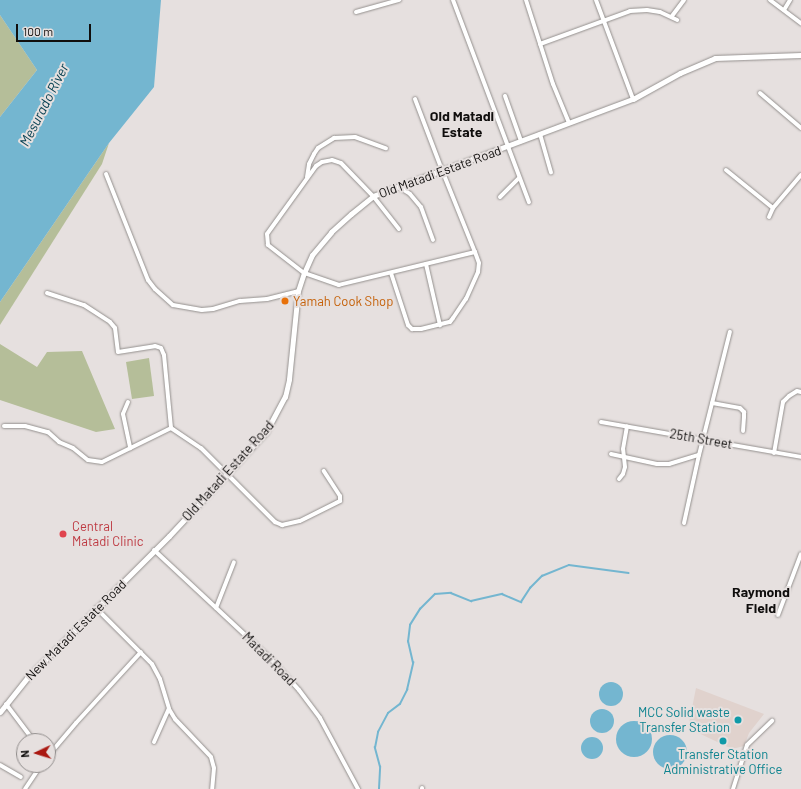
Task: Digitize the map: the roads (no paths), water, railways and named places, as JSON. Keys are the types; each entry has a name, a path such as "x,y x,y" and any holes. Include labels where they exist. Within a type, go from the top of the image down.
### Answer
{"street":[{"path":"356,12 399,0"},
{"path":"453,0 528,202"},
{"path":"526,0 553,84 570,123"},
{"path":"596,0 633,100"},
{"path":"672,16 684,0"},
{"path":"770,0 801,23"},
{"path":"784,10 790,0"},
{"path":"540,44 622,14 639,10 660,12 672,16 677,20"},
{"name":"Old Matadi Estate Road","path":"154,550 266,432 285,397 289,379 298,291 312,255 331,232 373,196 633,100 680,73 715,58 801,55"},
{"path":"760,93 801,128"},
{"path":"505,96 521,141"},
{"path":"391,273 408,325 416,330 450,322 466,299 479,268 476,252 442,170 415,99"},
{"path":"540,134 551,172"},
{"path":"307,178 309,164 318,148 334,138 355,137 386,148"},
{"path":"399,229 373,196 341,163 336,161 322,162 316,166 267,234 266,238 271,248 304,273 339,285 476,252"},
{"path":"726,170 774,208"},
{"path":"106,174 148,280 155,289 173,305 202,310 213,309 240,302 267,299 298,291"},
{"path":"769,217 774,208 801,175"},
{"path":"500,197 519,178"},
{"path":"399,187 410,194 421,207 433,240"},
{"path":"426,264 440,325"},
{"path":"47,293 84,305 110,322 115,328 118,352 154,346 161,348 164,355 171,428"},
{"path":"684,523 699,455 730,332"},
{"path":"774,453 783,402 793,393 797,391 801,392"},
{"path":"128,402 123,414 130,448"},
{"path":"712,403 740,408 744,412 743,431"},
{"name":"25th Street","path":"601,422 801,457"},
{"path":"4,426 25,426 48,432 59,442 93,461 106,461 171,428"},
{"path":"619,479 623,474 623,449 627,426"},
{"path":"171,428 196,443 275,522 282,524 300,521 340,501 340,496 324,471"},
{"path":"611,454 657,464 669,464 699,455"},
{"name":"New Matadi Estate Road","path":"0,711 27,678 154,550"},
{"name":"Matadi Road","path":"154,550 280,668 300,690 320,718 358,789"},
{"path":"778,615 801,554"},
{"path":"216,608 234,562"},
{"path":"96,608 152,664 160,679 169,709 175,718 211,757 214,768 212,789"},
{"path":"56,744 141,652"},
{"path":"6,704 28,733"},
{"path":"154,742 169,709"},
{"path":"734,789 747,745 772,721"},
{"path":"0,765 21,777"},
{"path":"25,789 36,773"}],"water":[{"name":"Mesurado River","path":"0,0 161,0 154,87 109,143 0,302 0,117 37,70 0,15"},
{"path":"611,682 616,683 622,689 622,699 616,705 611,706 606,705 600,699 599,694 600,689 606,683"},
{"path":"602,709 611,712 614,721 611,730 602,733 593,730 590,721 593,712"},
{"path":"638,721 647,726 651,732 651,746 647,752 638,757 630,757 621,752 617,746 616,735 621,726 627,722"},
{"path":"673,735 680,737 685,742 687,752 685,762 680,767 667,769 660,767 655,762 653,749 655,742 660,737"},
{"path":"592,737 600,740 603,748 600,756 592,759 584,756 581,748 584,740"}],"waterway":[{"path":"379,789 380,767 375,748 378,732 388,713 400,704 407,690 413,663 408,642 410,625 420,609 435,594 451,593 471,601 502,594 521,602 530,588 542,576 569,565 628,573"}],"place":[{"name":"Yamah Cook Shop","path":"285,301"},
{"name":"Central Matadi Clinic","path":"63,534"},
{"name":"MCC Solid waste Transfer Station","path":"738,720"},
{"name":"Transfer Station Administrative Office","path":"723,741"}],"district":[{"name":"Old Matadi Estate","path":"462,124"},
{"name":"Raymond Field","path":"761,600"}]}
